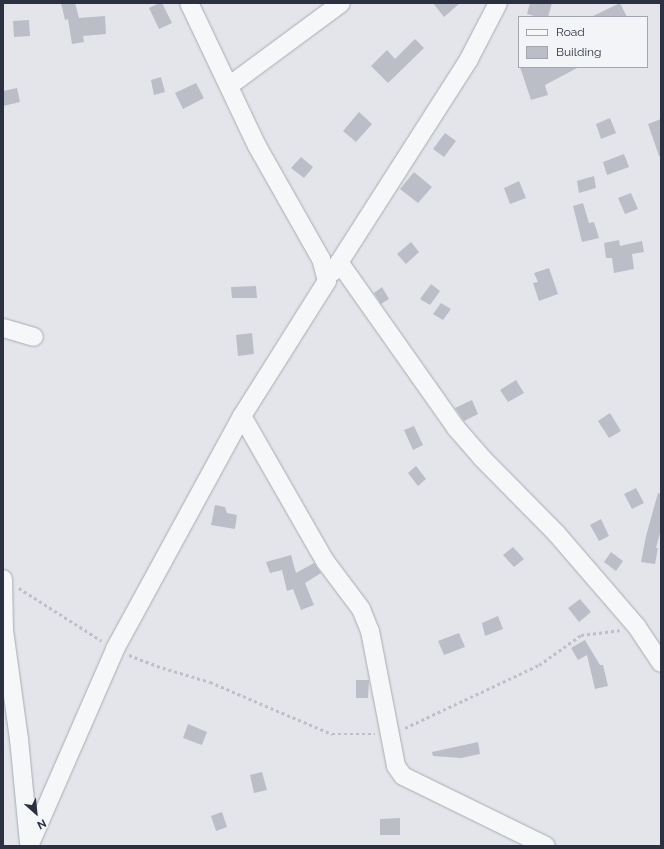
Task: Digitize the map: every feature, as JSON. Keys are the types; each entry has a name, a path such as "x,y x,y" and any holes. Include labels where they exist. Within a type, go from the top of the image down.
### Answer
{"street":[{"path":"189,3 256,146 321,259 327,281"},
{"path":"229,86 341,3"},
{"path":"30,845 115,649 242,416 469,59 490,6"},
{"path":"339,262 456,428 482,458 556,533 637,627 661,663"},
{"path":"3,328 34,337"},
{"path":"242,416 325,561 361,609 370,631 396,766 403,776 433,789 546,846"},
{"path":"3,580 4,630 10,683 19,739 30,845"}],"path":[{"path":"3,580 30,593 115,649 157,666 210,682 332,734 391,734 539,665 581,635 637,627"}],"building":[{"path":"61,3 75,3 79,18 105,16 106,34 83,36 84,42 72,44 68,19 65,20"},
{"path":"162,3 172,23 159,29 149,8"},
{"path":"433,3 460,3 444,17"},
{"path":"530,3 552,3 548,16 534,16 527,14"},
{"path":"620,3 626,16 593,16"},
{"path":"29,20 30,36 14,37 13,21"},
{"path":"415,39 424,48 388,83 371,66 387,50 395,59"},
{"path":"520,68 577,68 545,85 548,95 531,100"},
{"path":"161,77 165,92 154,95 151,80"},
{"path":"196,83 204,98 183,109 175,93"},
{"path":"17,88 20,102 3,106 3,91"},
{"path":"359,112 372,124 356,142 343,131"},
{"path":"610,118 616,133 601,139 596,124"},
{"path":"661,119 661,156 659,156 648,124"},
{"path":"445,133 456,141 444,157 433,149"},
{"path":"624,154 629,167 607,175 603,162"},
{"path":"301,157 313,167 304,178 291,168"},
{"path":"414,172 432,187 418,203 400,189"},
{"path":"594,176 596,188 579,193 577,181"},
{"path":"519,181 526,198 510,204 504,188"},
{"path":"631,193 638,209 625,214 618,198"},
{"path":"583,203 589,223 594,222 599,238 582,242 573,206"},
{"path":"619,240 620,246 642,241 644,252 632,254 634,269 614,273 612,258 606,258 604,243"},
{"path":"411,242 419,252 406,264 397,254"},
{"path":"549,268 558,294 539,301 533,283 538,282 534,273"},
{"path":"431,284 440,291 430,305 420,299"},
{"path":"256,286 257,298 232,298 231,287"},
{"path":"382,287 389,299 381,304 374,293"},
{"path":"441,303 451,309 443,320 433,314"},
{"path":"252,333 254,354 238,356 236,335"},
{"path":"516,380 524,393 508,402 500,390"},
{"path":"472,400 478,414 464,421 455,408"},
{"path":"610,413 621,431 609,438 598,421"},
{"path":"414,426 423,445 413,450 404,430"},
{"path":"416,466 426,479 418,486 408,473"},
{"path":"636,488 644,503 632,509 624,494"},
{"path":"658,493 661,494 661,529 656,548 658,548 655,564 641,562 646,536"},
{"path":"215,505 225,507 227,513 237,515 235,529 211,525"},
{"path":"601,519 609,536 599,541 590,525"},
{"path":"513,547 524,559 514,567 503,555"},
{"path":"611,552 623,561 616,571 604,562"},
{"path":"291,555 296,573 314,563 321,573 305,583 314,605 301,610 293,589 287,591 282,570 270,573 266,562"},
{"path":"580,599 591,612 579,622 568,608"},
{"path":"498,616 503,629 485,636 482,623"},
{"path":"459,633 465,647 444,655 438,641"},
{"path":"585,640 600,665 603,665 608,686 595,689 587,655 578,660 571,648"},
{"path":"356,680 369,680 368,698 356,698"},
{"path":"188,724 207,732 202,745 183,738"},
{"path":"478,742 480,754 461,758 433,756 432,752"},
{"path":"262,772 267,790 254,793 250,775"},
{"path":"222,812 227,827 216,831 211,816"},
{"path":"400,818 400,835 380,835 380,819"}]}
